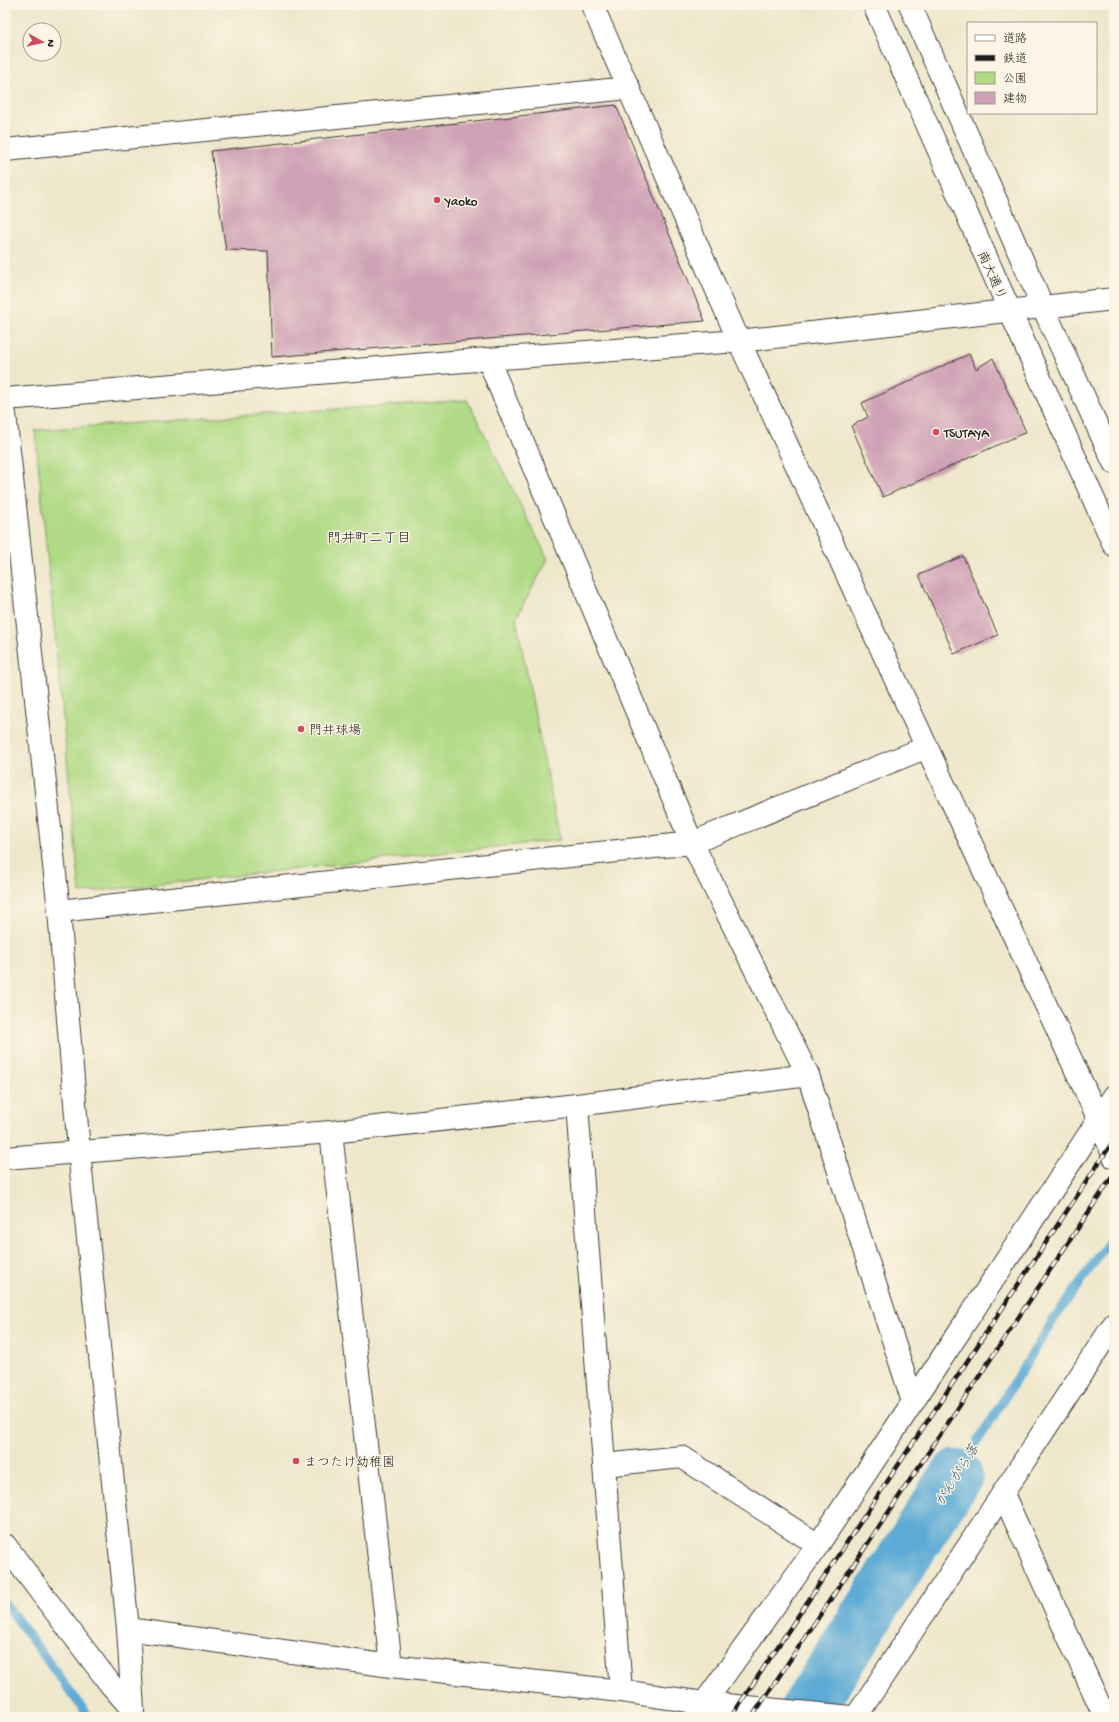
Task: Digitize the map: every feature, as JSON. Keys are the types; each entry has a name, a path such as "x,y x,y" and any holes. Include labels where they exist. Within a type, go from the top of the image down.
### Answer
{"street":[{"path":"592,5 739,341 928,746 1099,1120 1114,1157"},
{"name":"南大通り","path":"874,5 1114,545"},
{"path":"910,5 1043,307 1114,463"},
{"path":"5,150 629,88"},
{"path":"5,399 488,359 739,341 1009,310 1066,306 1114,300"},
{"path":"488,359 692,843 808,1075 913,1402"},
{"path":"5,414 59,911 79,1151 128,1629 133,1710 111,1685 5,1545"},
{"path":"59,911 692,843 928,746"},
{"path":"5,1158 331,1132 577,1105 808,1075"},
{"path":"699,1710 818,1544 1114,1096"},
{"path":"577,1105 621,1691"},
{"path":"331,1132 391,1666"},
{"path":"856,1717 1114,1324"},
{"path":"604,1465 682,1457 818,1544"},
{"path":"1003,1494 1105,1717"},
{"path":"128,1629 391,1666 621,1691 699,1710 852,1717"}],"green space":[{"name":"門井球場","path":"467,400 548,559 516,618 560,840 80,893 35,430"}],"building":[{"name":"Yaoko","path":"616,105 705,321 272,357 268,251 226,250 211,151"},
{"path":"969,354 976,369 993,358 1026,432 883,497 851,426 868,417 862,403"},
{"path":"963,556 998,635 954,654 919,575"}],"waterway":[{"name":"がんがら落","path":"956,1476 1054,1319 1114,1235"},
{"name":"がんがら落","path":"802,1717 956,1476"},
{"path":"5,1603 89,1717"}],"railway":[{"path":"731,1717 1114,1140"},
{"path":"752,1717 1114,1174"}],"place":[{"name":"Yaoko","path":"437,200"},
{"name":"TSUTAYA","path":"936,432"},
{"name":"門井球場","path":"301,729"},
{"name":"まつたけ幼稚園","path":"296,1461"}],"district":[{"name":"門井町二丁目","path":"369,537"}]}
